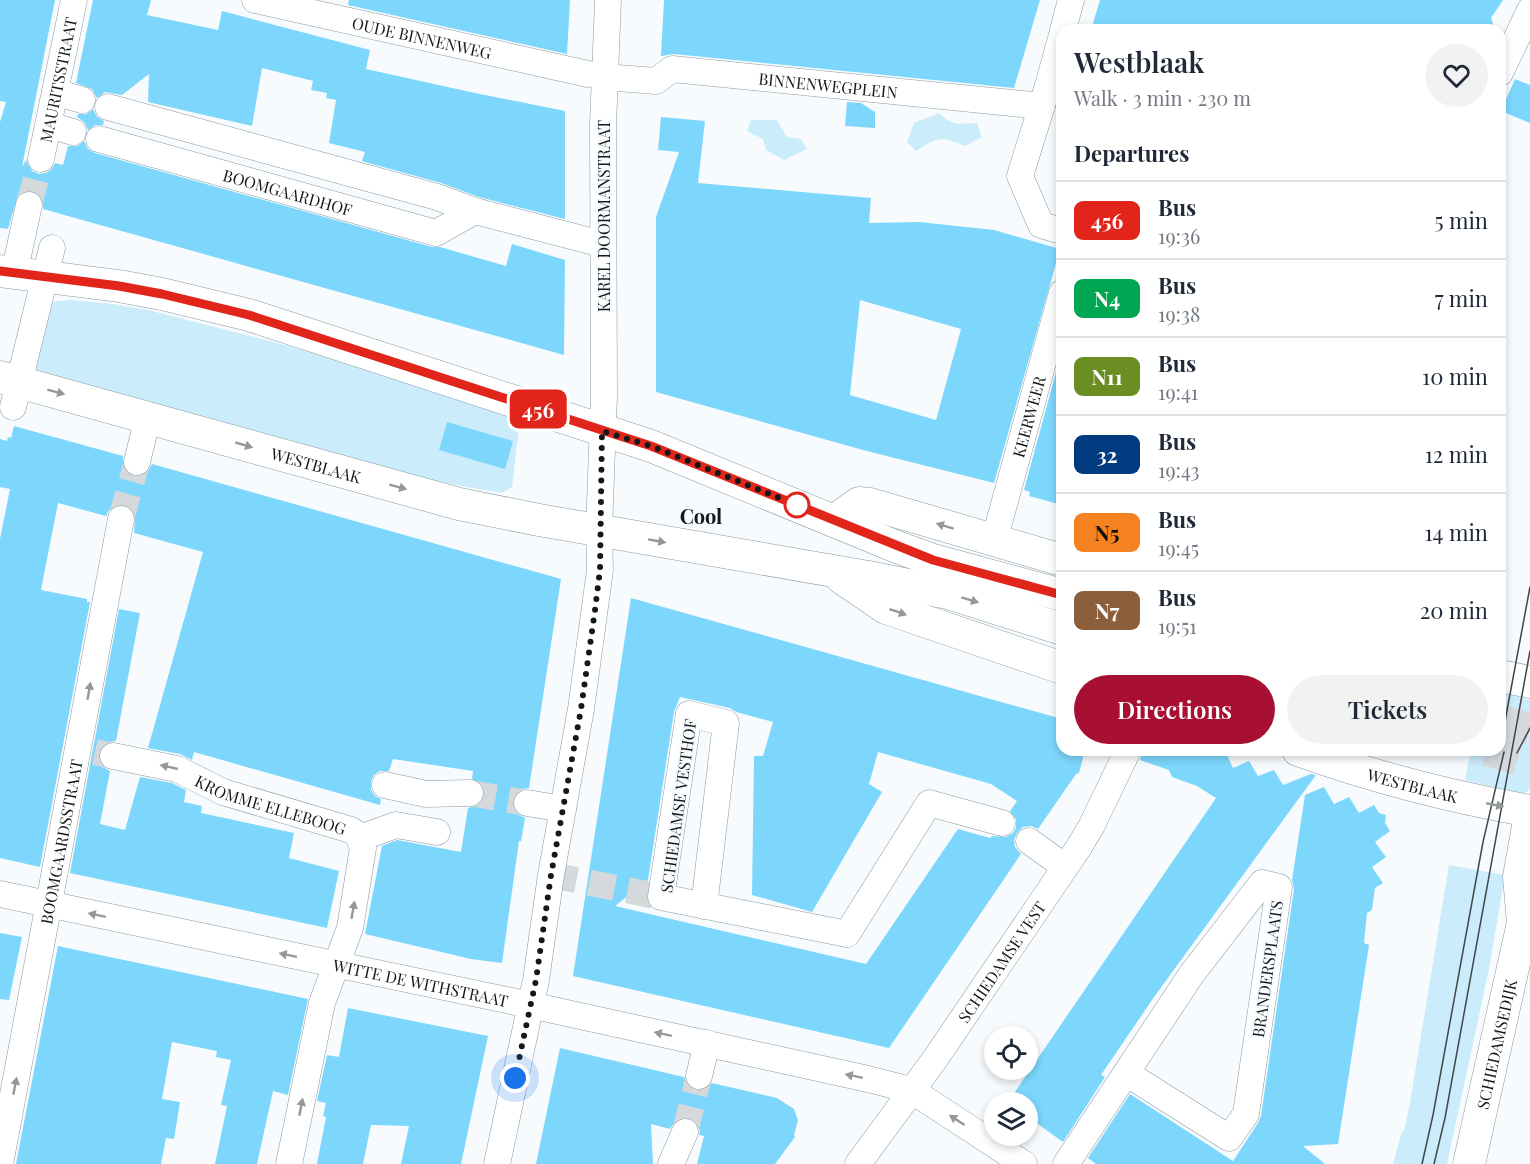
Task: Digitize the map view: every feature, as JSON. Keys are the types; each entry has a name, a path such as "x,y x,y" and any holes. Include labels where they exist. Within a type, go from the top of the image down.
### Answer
{"main road":[{"path":"7,273 48,262 162,294 249,315 651,446 933,560 1056,593"},
{"name":"WESTBLAAK","path":"7,386 148,417 459,504 948,593 1056,627"},
{"path":"834,520 859,503 870,504 1056,558"},
{"name":"WESTBLAAK","path":"831,570 886,608 1056,666"},
{"path":"1506,677 1530,682"},
{"name":"WESTBLAAK","path":"1315,756 1356,771 1530,813"},
{"name":"SCHIEDAMSEDIJK","path":"1469,1164 1527,917 1519,877 1530,813"}],"street":[{"name":"MAURITSSTRAAT","path":"40,159 61,128 56,81 74,0"},
{"name":"OUDE BINNENWEG","path":"255,0 588,74"},
{"name":"KAREL DOORMANSTRAAT","path":"497,1164 536,980 581,709 600,570 604,396 603,125 608,0"},
{"path":"1065,24 1071,0"},
{"path":"1506,60 1530,10"},
{"path":"1056,56 1020,176 1041,225 1056,229"},
{"name":"BINNENWEGPLEIN","path":"617,78 656,81 672,69 1043,103"},
{"path":"56,81 82,100"},
{"name":"BOOMGAARDHOF","path":"108,107 437,197 475,211 602,244"},
{"name":"BOOMGAARDHOF","path":"99,139 436,233 475,211"},
{"path":"361,194 447,218 475,211"},
{"path":"7,273 29,205"},
{"name":"WESTBLAAK","path":"7,386 48,262"},
{"name":"KEERWEER","path":"994,541 1056,314"},
{"path":"137,462 148,417"},
{"name":"BOOMGAARDSSTRAAT","path":"0,1164 49,905 107,752 121,519"},
{"name":"SCHIEDAMSE VESTHOF","path":"704,906 726,723 689,714 661,897 704,906 847,934 929,803 1002,823"},
{"name":"KROMME ELLEBOOG","path":"107,752 182,770 223,792 355,831 360,838 363,853 350,928 334,965 322,1003 289,1164"},
{"name":"SCHIEDAMSE VEST","path":"858,1164 910,1090 935,1059 1065,867 1092,825 1125,756"},
{"path":"385,785 426,794 470,793"},
{"path":"527,803 563,809"},
{"path":"360,838 396,825 436,832"},
{"path":"1029,841 1065,867"},
{"name":"BRANDERSPLAATS","path":"1066,1164 1126,1073 1191,975 1262,883 1279,887 1246,1114 1229,1138 1126,1073"},
{"name":"WITTE DE WITHSTRAAT","path":"0,894 530,1005 910,1090"},
{"path":"699,1076 706,1043"},
{"path":"910,1090 1024,1164"},
{"path":"671,1164 685,1132"}],"shaded area":[{"path":"939,113 956,123 977,123 982,137 965,146 940,139 916,151 907,142 914,123"},
{"path":"751,120 777,120 787,137 801,139 807,149 784,160 766,150 763,139 747,131"},
{"path":"70,300 148,310 266,340 371,369 509,417 519,428 512,487 502,493 380,469 34,374 49,302"},
{"path":"1506,694 1530,700 1530,788 1527,792 1520,794 1465,780 1470,756 1506,756"},
{"path":"1449,865 1505,875 1489,969 1447,1164 1393,1164 1410,1103"}],"building":[{"path":"0,0 55,0 22,167 26,160 32,171 39,174 46,173 55,163 63,165 68,146 77,146 84,141 88,149 95,153 506,266 512,244 565,260 564,355 43,209 43,200 33,191 25,191 18,195 8,229 0,228 0,122 6,102 0,101"},
{"path":"93,0 151,0 147,15 218,30 222,11 370,50 366,69 565,111 565,219 479,197 441,183 365,162 362,161 365,152 329,143 336,100 326,98 327,93 311,90 313,81 262,68 252,126 148,102 149,74 122,95 105,92 97,98 92,89 76,83"},
{"path":"349,0 570,0 567,54 348,5"},
{"path":"664,0 1040,0 1014,88 674,54 661,56"},
{"path":"1100,0 1503,0 1491,18 1493,24 1093,24"},
{"path":"1515,79 1530,85 1530,123 1506,113 1506,100"},
{"path":"847,102 861,103 875,112 875,128 845,126"},
{"path":"93,109 97,117 104,121 103,125 95,125 88,130 84,122 77,117 78,114 86,114"},
{"path":"661,117 705,121 698,183 871,198 869,223 919,222 994,230 1056,248 1056,263 994,483 863,450 656,392 656,217 679,152 658,150","holes":["860,300 961,329 936,420 850,395"]},
{"path":"1056,372 1056,503 1029,496 1030,492 1024,490"},
{"path":"447,422 513,441 505,469 439,450"},
{"path":"14,426 123,456 123,467 133,476 147,473 152,464 561,579 529,788 516,793 512,801 513,809 525,818 521,841 519,841 502,963 471,959 365,934 382,846 397,840 461,852 468,808 478,805 485,793 482,785 472,779 473,771 393,759 389,771 380,771 371,781 371,790 381,799 380,805 194,752 192,760 180,754 148,748 203,552 134,533 135,515 131,508 124,504 116,505 109,510 106,516 58,503 41,590 87,599 87,602 90,602 40,867 0,858 0,539 10,489 0,487 0,439 7,441 8,437 11,438"},
{"path":"631,598 1056,717 1056,756 1083,756 1079,773 1076,774 1038,829 1031,826 1023,827 1017,833 1014,840 1015,847 1021,854 889,1048 573,976","holes":["680,697 730,708 736,712 773,722 763,756 754,756 752,895 812,912 882,792 869,784 878,752 991,784 1017,801 1010,811 1016,819 1016,828 1006,837 992,836 990,838 958,829 866,964 615,906 648,880 674,712"]},
{"path":"119,609 140,613 116,741 102,746 98,754 103,767 110,771 100,824 125,830 140,777 172,783 186,790 184,802 202,806 201,813 294,833 289,858 339,871 327,928 70,873"},
{"path":"1141,756 1227,756 1233,768 1249,761 1258,776 1274,770 1283,785 1311,774 1316,775 1154,997 1101,1075 1105,1077 1063,1142 1038,1124 1038,1092 1015,1092 1023,1080 1038,1080 1038,1058 1216,798 1197,786 1172,777 1169,770 1140,760"},
{"path":"1324,787 1334,804 1349,797 1359,813 1374,805 1379,813 1386,815 1385,823 1390,831 1375,842 1386,857 1372,867 1383,883 1375,888 1372,910 1367,913 1364,943 1369,945 1338,1144 1303,1146 1325,1164 1096,1164 1088,1158 1130,1094 1233,1161 1258,1123 1261,1116 1294,889 1292,880 1305,795"},
{"path":"0,933 22,937 9,1000 0,999"},
{"path":"58,946 308,999 288,1095 273,1091 257,1164 215,1164 227,1106 221,1105 231,1060 216,1057 217,1051 172,1042 162,1099 180,1102 174,1139 166,1138 161,1164 16,1164"},
{"path":"348,1008 488,1036 461,1164 401,1164 409,1126 371,1125 363,1164 317,1164 326,1117 323,1116 326,1103 317,1101 327,1055 339,1057"},
{"path":"560,1048 684,1077 688,1086 696,1091 704,1090 712,1083 777,1098 794,1109 798,1120 795,1137 775,1164 697,1164 704,1136 699,1135 700,1130 697,1123 684,1117 676,1120 670,1129 651,1124 653,1164 536,1164"}],"tunnel":[{"path":"29,205 41,159"},
{"path":"121,519 137,462"},
{"path":"1506,722 1530,729"},
{"path":"95,752 113,756"},
{"path":"1506,756 1530,763"},
{"path":"470,793 527,803"},
{"path":"551,875 661,897"},
{"path":"685,1132 699,1076"}],"tram line":[{"path":"1506,716 1530,587"},
{"path":"1434,1164 1445,1118 1530,651"},
{"path":"1517,753 1530,728"},
{"path":"1422,1164 1483,842 1503,756"}],"bus line":[{"name":"456","path":"0,271 119,286 249,315 651,446 933,560 1056,593"}],"district":[{"name":"Cool","path":"701,515"}],"route":[{"path":"515,1078 536,980 595,610 600,570 602,431 651,446 797,505"}]}
